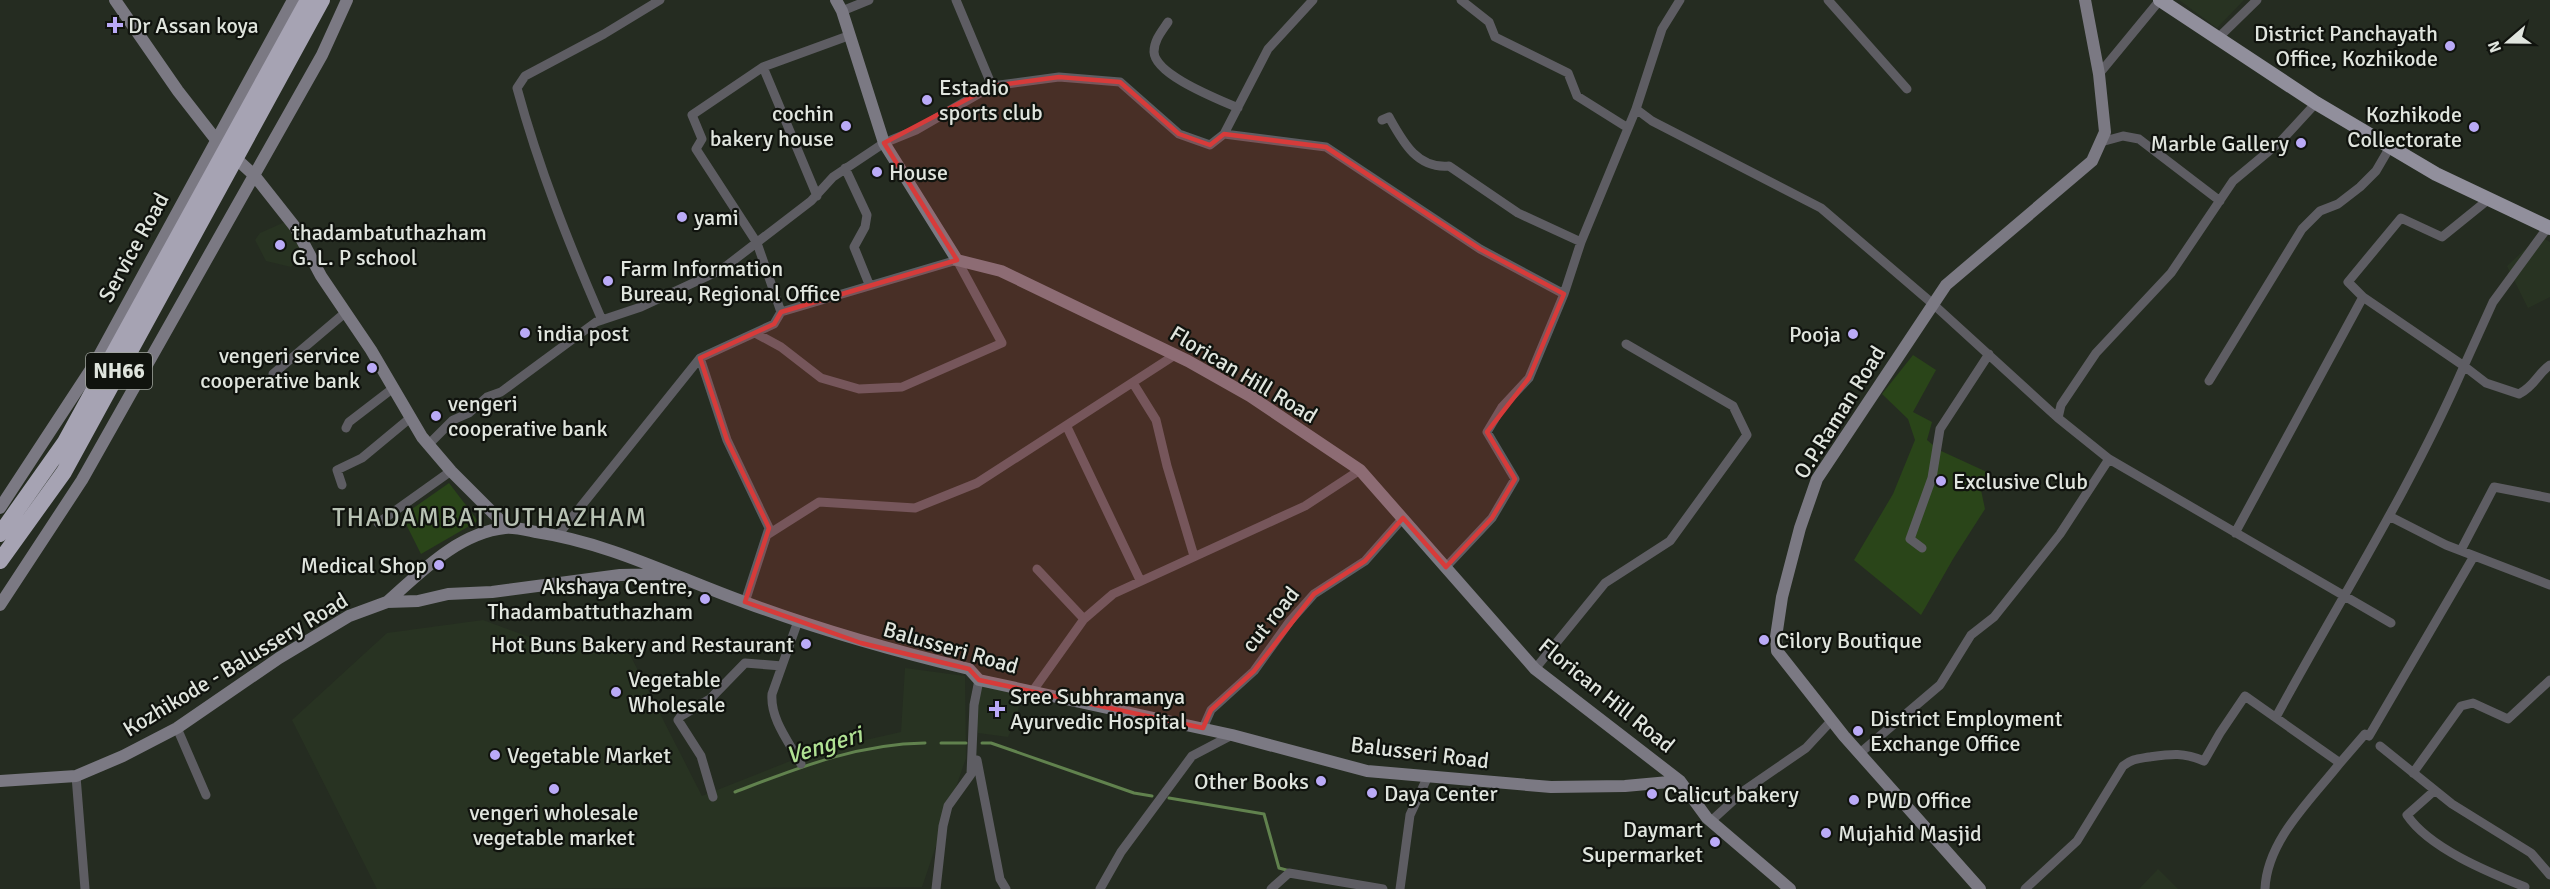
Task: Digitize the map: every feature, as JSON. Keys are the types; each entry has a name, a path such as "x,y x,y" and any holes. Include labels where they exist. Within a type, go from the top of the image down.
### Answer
{"highway":[{"name":"NH66","path":"0,561 64,472 222,169 229,144 308,0"},
{"name":"NH66","path":"229,144 322,0"},
{"name":"NH66","path":"0,534 64,442 222,169"}],"main road":[{"path":"2160,0 2316,103 2436,174 2549,228"}],"street":[{"path":"115,0 178,91 229,144 295,227 321,276 346,312 428,445 507,527"},
{"name":"Service Road","path":"0,508 95,363 167,228 229,144 293,0"},
{"path":"0,605 82,480 322,55 347,0"},
{"path":"602,320 539,165 517,88 525,76 604,34 660,0"},
{"path":"757,334 781,347 821,378 860,388 902,387 1002,343 957,260 884,143 839,6 869,0"},
{"path":"956,0 992,86"},
{"path":"428,445 453,420 469,413 487,397 501,392 602,320 641,307 721,270 817,196 833,177 845,168 884,143 916,130 992,86 1059,77 1120,82 1179,134 1210,145 1224,134 1268,49 1313,0"},
{"path":"1461,0 1489,22 1495,37 1568,73 1577,96 1628,128"},
{"path":"1446,567 1492,518 1515,479 1486,432 1502,407 1529,378 1564,294 1581,242 1636,109 1662,29 1680,0"},
{"path":"1828,0 1906,89"},
{"name":"O.P.Raman Road","path":"1980,889 1832,720 1777,651 1776,637 1782,597 1800,528 1817,479 1933,304 1946,285 2092,162 2105,132 2099,74 2085,0"},
{"path":"2099,74 2160,0"},
{"path":"2217,39 2257,0"},
{"path":"1168,22 1155,42 1154,54 1160,66 1170,74 1238,108"},
{"path":"781,312 758,243 696,149 702,139 692,115 764,67 848,36"},
{"path":"764,67 817,196"},
{"path":"2058,418 2061,405 2096,353 2161,285 2239,175 2281,141 2316,103"},
{"path":"1636,109 1652,121 1821,208 1933,304 2058,418 2109,459 2391,623"},
{"path":"1382,120 1389,117 1408,151 1436,167 1449,166 1518,213 1581,242"},
{"path":"1224,134 1326,147 1480,249 1564,294"},
{"path":"2101,142 2123,136 2139,139 2220,201"},
{"path":"2209,381 2302,229 2320,211 2338,204 2360,187 2376,171 2390,147"},
{"path":"845,168 867,215 865,227 854,247 869,284"},
{"path":"2489,199 2442,237 2401,218 2348,282 2363,297 2486,382 2519,394 2532,387 2543,370 2550,366"},
{"path":"2276,717 2390,516 2444,411 2493,302 2549,228"},
{"path":"558,535 700,358 757,334 774,324 781,312 869,284 957,260"},
{"name":"Florican Hill Road","path":"957,260 1001,271 1175,355 1250,396 1360,470 1535,669 1680,781 1711,821 1790,889"},
{"path":"2235,533 2363,297"},
{"path":"273,374 346,312"},
{"path":"1535,669 1605,583 1670,541 1747,435 1733,406 1626,344"},
{"path":"1922,548 1910,539 1932,478 1940,429 1989,354"},
{"path":"767,535 819,502 915,508 976,483 1067,427 1175,355"},
{"path":"700,358 727,440 770,528 745,602"},
{"path":"1133,383 1156,420 1194,556"},
{"path":"346,428 349,422 392,389"},
{"path":"342,485 338,470 362,458 410,419"},
{"path":"1067,427 1140,580"},
{"path":"1860,753 1940,685 1971,635 1994,617 2060,534 2109,459"},
{"path":"1032,692 1084,619 1113,594 1305,506 1360,470"},
{"path":"378,523 451,471"},
{"path":"2462,550 2494,487 2550,498"},
{"path":"2390,516 2462,550 2550,585"},
{"name":"cut road","path":"1203,728 1211,710 1254,671 1290,621 1314,594 1365,561 1403,518"},
{"name":"Balusseri Road","path":"387,602 436,560 470,538 507,527 558,535 677,573 745,602 861,643 969,669 979,680 1203,728 1367,771 1551,787 1625,786 1680,781"},
{"path":"2265,889 2265,872 2278,842 2340,763 2366,734 2369,736 2474,555"},
{"path":"1037,570 1084,619"},
{"path":"387,602 418,601 448,594 492,592 620,575 677,573"},
{"name":"Kozhikode - Balussery Road","path":"0,781 76,776 177,728 260,671 349,616 387,602"},
{"path":"798,621 771,704 775,718 801,764"},
{"path":"713,797 701,756 678,720 717,692 745,663 782,666"},
{"path":"936,889 943,826 948,806 971,774 974,705 979,680"},
{"path":"2413,773 2461,706 2473,703 2508,719 2550,680"},
{"path":"2025,889 2077,841 2122,766 2132,758 2169,752 2188,754 2204,761 2245,696 2340,763"},
{"path":"1711,821 1745,790 1806,748 1832,720"},
{"path":"177,728 206,795"},
{"path":"1100,889 1121,852 1192,756 1232,735"},
{"path":"974,744 1000,879 1005,889"},
{"path":"2380,746 2434,791 2478,822 2517,842 2531,853 2550,875"},
{"path":"76,776 85,889"},
{"path":"1400,889 1410,815 1428,776"},
{"path":"2434,791 2407,815 2414,826 2471,865 2524,887"},
{"path":"1271,889 1289,873 1383,889"}],"highlighted area":[{"path":"1059,77 1120,82 1179,134 1210,145 1224,134 1326,147 1480,249 1564,294 1529,378 1487,432 1515,479 1492,518 1446,567 1403,518 1365,561 1314,594 1254,671 1211,710 1203,728 979,680 969,669 861,643 745,602 769,528 727,440 700,358 774,324 781,312 957,260 884,143 992,86"}],"shaded area":[{"path":"2179,0 2244,0 2217,28"},
{"name":"thadambatuthazham G. L. P school","path":"287,221 307,254 291,267 266,261 255,240 260,233"},
{"path":"2539,236 2550,242 2550,297 2528,308 2507,266"},
{"name":"Vegetable Market","path":"483,620 543,642 624,643 702,796 813,752 901,732 905,668 965,676 966,758 922,887 377,889 292,720 387,633"},
{"name":"Sree Subhramanya Ayurvedic Hospital","path":"985,679 1015,683 1019,701 1018,715 1008,737 978,733 975,703"},
{"path":"2158,869 2178,889 2139,889"}],"green space":[{"name":"Exclusive Club","path":"1913,355 1936,370 1913,412 1932,422 1927,440 1939,450 1989,473 1981,490 1985,509 1921,615 1854,560 1893,494 1915,440 1908,419 1882,394"},
{"path":"449,483 478,521 421,554 402,516"}],"waterway":[{"name":"Vengeri","path":"735,792 805,766 851,753 900,744 925,743"},
{"path":"941,743 966,743"},
{"name":"Vengeri","path":"982,743 991,743 1134,793 1152,796"},
{"name":"Vengeri","path":"1169,798 1264,814 1279,868 1290,871"}],"place":[{"name":"Dr Assan koya","path":"115,25"},
{"name":"District Panchayath Office, Kozhikode","path":"2450,46"},
{"name":"Estadio sports club","path":"927,100"},
{"name":"cochin bakery house","path":"846,126"},
{"name":"Kozhikode Collectorate","path":"2474,127"},
{"name":"Marble Gallery","path":"2301,143"},
{"name":"House","path":"877,172"},
{"name":"yami","path":"682,217"},
{"name":"thadambatuthazham G. L. P school","path":"280,245"},
{"name":"Farm Information Bureau, Regional Office","path":"608,281"},
{"name":"india post","path":"525,333"},
{"name":"Pooja","path":"1853,334"},
{"name":"vengeri service cooperative bank","path":"372,368"},
{"name":"vengeri cooperative bank","path":"436,416"},
{"name":"Exclusive Club","path":"1941,481"},
{"name":"Medical Shop","path":"439,565"},
{"name":"Akshaya Centre, Thadambattuthazham","path":"705,599"},
{"name":"Cilory Boutique","path":"1764,640"},
{"name":"Hot Buns Bakery and Restaurant","path":"806,644"},
{"name":"Vegetable Wholesale","path":"616,692"},
{"name":"Sree Subhramanya Ayurvedic Hospital","path":"997,709"},
{"name":"District Employment Exchange Office","path":"1858,731"},
{"name":"Vegetable Market","path":"495,755"},
{"name":"Other Books","path":"1321,781"},
{"name":"vengeri wholesale vegetable market","path":"554,789"},
{"name":"Daya Center","path":"1372,793"},
{"name":"Calicut bakery","path":"1652,794"},
{"name":"PWD Office","path":"1854,800"},
{"name":"Mujahid Masjid","path":"1826,833"},
{"name":"Daymart Supermarket","path":"1715,842"}],"district":[{"name":"THADAMBATTUTHAZHAM","path":"490,517"}]}
